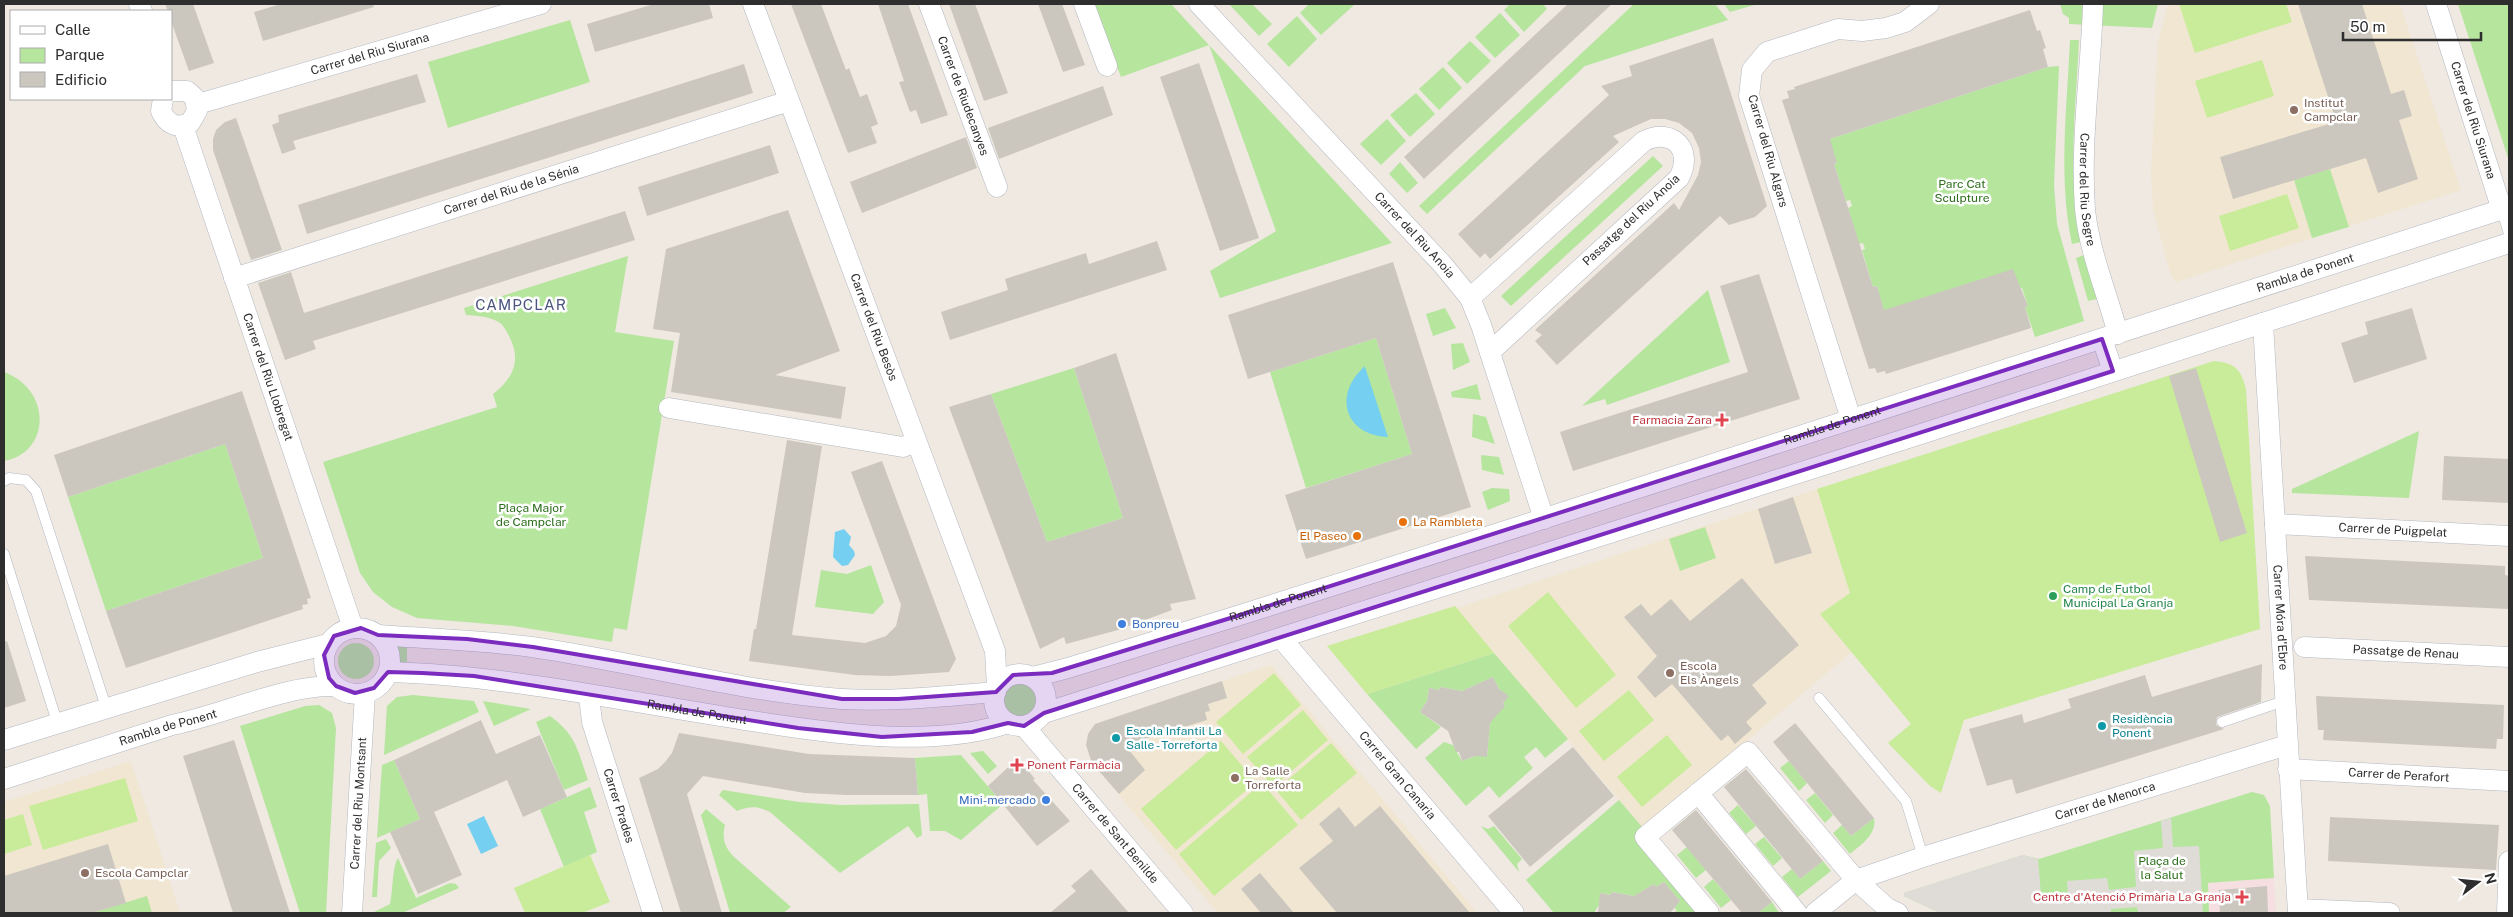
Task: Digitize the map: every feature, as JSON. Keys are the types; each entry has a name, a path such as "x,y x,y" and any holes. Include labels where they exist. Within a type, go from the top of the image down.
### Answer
{"street":[{"name":"Carrer del Riu Siurana","path":"198,104 542,4"},
{"name":"Carrer del Riu Besòs","path":"753,4 995,651 996,690"},
{"name":"Carrer de Riudecanyes","path":"929,4 997,187"},
{"path":"1084,4 1107,66"},
{"name":"Carrer del Riu Anoia","path":"1199,4 1443,265 1470,298 1552,516"},
{"name":"Carrer del Riu Algars","path":"1851,419 1749,96 1752,70 1767,52 1838,29 1862,31 1886,28 1905,22 1930,4"},
{"name":"Carrer del Riu Segre","path":"2093,4 2084,176 2085,211 2110,336"},
{"name":"Carrer del Riu Siurana","path":"2436,4 2506,209"},
{"path":"163,100 161,110 164,118 176,126 183,126 195,118 198,104 192,94 187,91 172,91"},
{"name":"Carrer del Riu de la Sénia","path":"234,278 789,101"},
{"name":"Carrer del Riu Llobregat","path":"183,126 353,628"},
{"name":"Passatge del Riu Anoia","path":"1470,298 1644,141 1656,135 1668,136 1678,143 1684,154 1685,167 1679,178 1490,352"},
{"name":"Rambla de Ponent","path":"1028,675 1068,668 1524,525 2506,209"},
{"name":"Rambla de Ponent","path":"388,672 474,676 589,696 798,728 882,737 972,732 1028,721 2509,243"},
{"name":"Carrer Móra d'Ebre","path":"2263,322 2288,769 2298,911"},
{"path":"2110,336 2113,371"},
{"path":"669,408 903,447 916,442"},
{"path":"1552,516 1572,527 1575,536 1572,544"},
{"name":"Carrer de Puigpelat","path":"2274,524 2509,536"},
{"path":"1524,525 1525,542 1532,558"},
{"path":"4,740 58,725 257,662 328,644 343,631 353,628 370,630 378,635 388,652 388,672 382,681 364,693 355,693 336,686 329,678 325,667 324,655 328,644"},
{"path":"378,635 466,639 533,648 623,662 657,671 842,699 898,699 996,690"},
{"name":"Carrer Gran Canaria","path":"1281,638 1514,913"},
{"name":"Passatge de Renau","path":"2304,647 2509,657"},
{"name":"Carrer del Riu Besòs","path":"995,651 1028,675"},
{"path":"1028,675 1041,683 1046,692 1047,703 1028,721 1000,717 995,708 996,690 1008,677 1028,675"},
{"name":"Rambla de Ponent","path":"4,779 172,725 197,720 302,689 336,686"},
{"name":"Carrer del Riu Montsant","path":"352,913 364,693"},
{"name":"Carrer Prades","path":"589,696 592,722 653,913"},
{"name":"Carrer de Sant Benilde","path":"1028,721 1048,752 1183,913"},
{"name":"Carrer de Menorca","path":"1815,913 1856,880 1923,857 2287,745"},
{"path":"1708,913 1645,837 1748,752 1856,880 1887,908 1898,913"},
{"name":"Carrer de Perafort","path":"2288,769 2509,781"},
{"path":"1698,793 1797,913"},
{"path":"2507,913 2509,861"},
{"path":"2298,911 2390,913"}],"lane":[{"path":"2506,209 2509,234"},
{"path":"4,481 9,478 26,480 36,491 106,710"},
{"path":"4,554 58,725"},
{"path":"1819,698 1906,801 1923,857"},
{"path":"2222,722 2284,701"}],"highlighted area":[{"path":"2102,339 2113,371 1044,713 1024,726 1008,723 972,732 882,737 798,728 474,676 422,673 388,672 374,688 355,693 336,686 329,678 324,655 334,636 361,628 378,635 467,639 533,647 842,699 898,699 996,692 1013,675 1052,673 1237,616"}],"shaded area":[{"name":"Institut Campclar","path":"2168,4 2400,4 2461,190 2176,282 2171,276 2153,210 2151,173 2158,42"},
{"name":"Escola Els Àngels","path":"1817,489 1850,593 1820,614 1852,652 1643,828 1494,653 1367,694 1327,646 1455,606 1457,608"},
{"name":"La Salle Torreforta","path":"1271,665 1477,913 1218,913 1092,763 1086,745 1088,734 1095,724"},
{"name":"Escola Campclar","path":"131,761 180,913 4,913 4,802"},
{"path":"2171,818 2173,847 2199,846 2203,913 2138,913 2137,907 2111,909 2111,913 1940,913 1904,896 1904,893 2023,855 2038,859 2041,895 2068,894 2067,881 2107,878 2109,890 2136,887 2134,851 2163,848 2161,821"},
{"name":"Centre d'Atenció Primària La Granja","path":"2274,878 2276,913 2209,913 2208,883"}],"green space":[{"path":"1093,4 1171,4 1209,45 1121,77"},
{"path":"1229,4 1252,4 1272,24 1259,36"},
{"path":"1309,4 1354,5 1321,35 1300,13"},
{"path":"1510,4 1543,4 1547,9 1524,32 1504,10"},
{"path":"1634,4 1715,4 1728,20 1585,66 1427,214 1419,206"},
{"path":"1724,4 1758,4 1730,12"},
{"path":"2060,4 2158,4 2152,28 2069,24 2069,18 2063,14"},
{"path":"2179,4 2286,4 2292,22 2195,53"},
{"path":"2458,4 2509,4 2509,161"},
{"path":"1500,13 1520,35 1495,58 1475,37"},
{"path":"1297,16 1317,39 1289,67 1267,44"},
{"path":"570,20 590,82 448,128 428,62"},
{"path":"2070,40 2079,40 2073,167 2074,192 2081,242 2072,244 2065,193 2064,168"},
{"path":"1470,41 1491,61 1467,84 1447,63"},
{"path":"1209,45 1392,243 1220,298 1210,271 1276,231"},
{"path":"2262,60 2274,96 2207,118 2195,81"},
{"name":"Parc Cat Sculpture","path":"2059,66 2054,185 2057,224 2084,321 2035,337 2025,307 2028,306 2022,288 1881,311 1875,294 1879,292 1877,286 1873,287 1862,250 1865,249 1863,243 1859,244 1848,208 1852,206 1850,200 1846,201 1834,164 1837,163 1827,140 2048,67"},
{"path":"1443,67 1462,88 1439,110 1419,89"},
{"path":"1416,93 1435,114 1410,137 1390,115"},
{"path":"1387,119 1406,141 1381,165 1360,144"},
{"path":"1653,156 1663,166 1511,306 1501,296"},
{"path":"1400,162 1418,183 1407,193 1389,174"},
{"path":"2330,169 2349,227 2312,238 2294,180"},
{"path":"2287,194 2299,228 2230,251 2219,216"},
{"path":"2084,255 2097,299 2088,301 2076,258"},
{"name":"Plaça Major de Campclar","path":"628,256 615,332 674,341 627,630 614,628 612,642 513,626 417,618 392,607 373,592 360,573 323,462 497,407 493,394 506,382 513,368 515,353 513,345 500,323 488,318 466,315 464,308"},
{"path":"1708,290 1730,362 1607,405 1605,399 1582,406"},
{"path":"1445,308 1456,328 1433,336 1426,314"},
{"path":"1376,338 1412,454 1306,488 1270,372"},
{"path":"1463,343 1470,362 1453,370 1451,344"},
{"path":"2214,361 2227,363 2236,368 2242,376 2246,389 2260,629 1964,720 1941,793 1930,786 1888,743 1911,724 1820,614 1850,593 1817,489"},
{"path":"1074,368 1123,518 1047,542 991,394"},
{"path":"4,372 19,380 31,392 37,405 40,420 31,446 20,455 4,461"},
{"path":"1477,384 1481,400 1452,397 1451,392"},
{"path":"1473,414 1486,417 1495,444 1472,437"},
{"path":"2419,431 2409,498 2292,493 2292,489"},
{"path":"225,444 263,558 106,611 68,497"},
{"path":"1481,455 1499,457 1504,475 1482,470"},
{"path":"1492,488 1509,489 1510,501 1488,510 1482,492"},
{"path":"1705,527 1716,558 1680,571 1669,539"},
{"path":"871,565 884,602 873,614 815,607 821,570 847,574"},
{"path":"1548,592 1616,675 1576,708 1508,626"},
{"path":"1455,606 1494,653 1367,694 1327,646"},
{"path":"356,643 369,648 374,661 369,674 356,679 343,674 338,661 343,648"},
{"path":"400,645 407,646 407,669 396,665 396,647"},
{"path":"1494,653 1568,739 1545,758 1536,747 1524,757 1533,768 1499,798 1489,786 1466,806 1425,758 1444,742 1453,745 1462,761 1475,756 1487,756 1490,723 1508,696 1499,689 1493,677 1462,691 1440,687 1439,690 1429,688 1427,701 1420,712 1441,727 1416,749 1367,694"},
{"path":"1274,673 1301,705 1243,754 1216,722"},
{"path":"1022,682 1029,683 1035,687 1039,693 1039,707 1035,713 1029,717 1022,718 1015,717 1009,713 1005,707 1004,700 1005,693 1009,687 1015,683"},
{"path":"1629,690 1654,720 1604,761 1579,731"},
{"path":"413,695 474,701 479,712 384,755 387,706 397,697"},
{"path":"483,701 531,709 494,726"},
{"path":"319,705 332,713 336,728 326,913 300,913 240,726 305,706"},
{"path":"1303,710 1328,740 1273,787 1247,757"},
{"path":"550,716 571,737 588,780 564,790 536,722"},
{"path":"1667,735 1692,765 1642,807 1617,777"},
{"path":"1221,741 1256,782 1176,850 1141,809"},
{"path":"1331,743 1357,773 1301,820 1276,790"},
{"path":"983,751 997,766 988,774 970,753"},
{"path":"961,755 1003,804 961,840 945,831 930,831 927,794 918,795 915,758"},
{"path":"394,760 420,819 377,838 382,765"},
{"path":"1789,761 1807,783 1799,791 1780,768"},
{"path":"125,778 138,821 43,850 29,806"},
{"path":"1262,783 1298,825 1214,896 1179,854"},
{"path":"590,787 597,807 584,812 597,852 564,867 540,809"},
{"path":"723,790 799,802 840,805 919,804 922,835 917,838 908,826 840,873 770,812 754,807 737,811 719,795"},
{"name":"Plaça de la Salut","path":"2252,792 2264,795 2270,806 2274,878 2208,883 2209,913 1940,913 1904,896 1904,893 2023,855 2039,859"},
{"path":"1815,793 1833,815 1825,823 1806,800"},
{"path":"1619,800 1643,828 1634,836 1698,913 1674,913 1677,910 1674,908 1680,901 1664,882 1656,887 1654,884 1634,896 1612,892 1611,895 1601,893 1599,905 1594,913 1554,913 1526,880"},
{"path":"1738,805 1756,826 1746,834 1729,813"},
{"path":"706,809 725,825 724,842 733,856 791,907 783,913 730,913 701,815"},
{"path":"23,814 32,845 4,854 4,820"},
{"path":"1874,818 1871,834 1850,854 1833,833 1842,825 1851,836"},
{"path":"1481,826 1488,829 1494,826 1522,859 1517,864 1519,872"},
{"path":"1764,837 1782,858 1773,866 1755,844"},
{"path":"386,839 391,848 379,861 377,897 372,897 376,843"},
{"path":"1687,847 1706,870 1696,878 1677,855"},
{"path":"590,855 610,902 582,913 525,913 514,888"},
{"path":"398,858 416,898 450,883 456,884 459,888 402,913 372,913 390,904"},
{"path":"1823,861 1831,871 1798,897 1782,877 1792,869 1800,879"},
{"path":"1713,879 1731,900 1721,908 1704,887"},
{"path":"147,896 152,913 92,913"},
{"path":"1772,902 1779,913 1758,913"}],"water":[{"path":"1365,366 1388,437 1373,435 1361,429 1353,421 1348,411 1349,389 1355,377"},
{"path":"844,529 851,537 849,545 855,555 848,565 842,566 833,557 835,532"},
{"path":"484,816 498,846 481,854 467,824"}],"building":[{"path":"165,4 193,4 214,63 189,71 172,24 172,10 168,10"},
{"path":"281,4 373,4 374,7 263,41 254,12"},
{"path":"654,4 709,4 713,18 595,52 587,24"},
{"path":"791,4 821,4 846,70 849,68 860,97 867,94 878,124 871,127 877,143 848,153"},
{"path":"878,4 908,4 948,115 921,124 916,110 910,112 899,82 904,81"},
{"path":"949,4 975,4 1008,93 984,101"},
{"path":"1038,4 1062,4 1085,65 1063,72"},
{"path":"1568,4 1612,4 1424,179 1404,157"},
{"path":"2298,4 2362,4 2391,94 2404,90 2412,116 2399,120 2418,179 2378,193 2366,158 2233,199 2220,157 2329,124 2325,114 2333,112"},
{"path":"2030,10 2037,31 2040,30 2046,48 2043,49 2048,67 1830,139 1837,163 1834,164 1873,287 1877,286 1884,310 2013,269 2028,306 2025,307 2031,328 1886,374 1885,371 1877,373 1875,368 1869,369 1782,100 1789,98 1787,91 1795,89 1794,87"},
{"path":"1713,38 1767,206 1755,217 1729,225 1720,216 1557,365 1535,341 1542,335 1535,330 1674,203 1679,210 1698,175 1701,162 1699,148 1692,133 1679,123 1665,119 1651,119 1613,136 1619,142 1490,259 1485,253 1480,258 1458,234 1609,95 1601,86 1632,76 1629,66"},
{"path":"1199,63 1259,238 1220,251 1160,77"},
{"path":"744,64 753,93 307,234 298,205"},
{"path":"417,74 426,102 293,141 296,149 282,154 272,125 279,122 278,115"},
{"path":"1103,86 1113,115 999,159 988,128"},
{"path":"236,118 282,250 251,260 213,150 213,139 216,130 225,122"},
{"path":"966,137 977,168 862,213 850,182"},
{"path":"770,145 779,173 647,216 638,187"},
{"path":"788,210 840,351 775,375 846,387 841,419 671,392 680,333 653,329 666,249"},
{"path":"625,211 635,240 313,341 316,349 285,360 258,283 291,272 304,313"},
{"path":"1157,241 1167,270 950,340 941,312 1008,290 1005,279 1086,253 1089,264"},
{"path":"1393,262 1471,507 1306,559 1285,495 1412,454 1376,338 1248,379 1228,315"},
{"path":"1759,274 1800,399 1573,471 1560,432 1748,372 1720,286"},
{"path":"2412,308 2427,359 2354,383 2341,343 2368,334 2365,322"},
{"path":"1116,353 1196,599 1170,604 1172,610 1118,630 1066,644 1064,637 1040,649 949,407 991,394 1047,542 1123,518 1074,368"},
{"path":"2196,368 2247,533 2220,542 2169,376"},
{"path":"242,391 311,598 307,599 308,604 302,605 303,609 126,668 106,611 263,558 225,444 68,497 54,455"},
{"path":"787,440 822,446 792,635 865,643 886,636 896,626 901,605 851,472 882,461 956,659 949,672 891,676 855,675 749,661"},
{"path":"2444,456 2509,459 2509,503 2442,500"},
{"path":"1793,497 1812,553 1775,564 1758,509"},
{"path":"2305,556 2505,566 2505,575 2509,576 2509,609 2309,600"},
{"path":"1742,578 1799,645 1752,685 1767,703 1746,722 1752,729 1735,744 1728,735 1721,741 1672,684 1655,698 1637,677 1657,656 1624,617 1641,604 1651,616 1671,599 1690,621"},
{"path":"7,641 26,701 4,708 4,642"},
{"name":"Residència Ponent","path":"2262,664 2261,702 2217,717 2216,725 2224,729 2016,794 2012,779 1987,786 1969,729 2022,714 2024,723 2071,708 2068,699 2145,675 2152,697"},
{"path":"1493,677 1499,689 1509,696 1503,703 1505,706 1490,723 1487,757 1475,756 1462,761 1459,752 1456,752 1448,731 1420,712 1427,701 1429,688 1439,690 1440,687 1462,691"},
{"name":"Escola Infantil La Salle - Torreforta","path":"1222,681 1227,698 1208,704 1210,711 1205,712 1207,720 1125,745 1145,770 1119,794 1092,763 1086,745 1088,734 1095,724"},
{"path":"2316,696 2504,705 2503,739 2497,739 2496,749 2323,740 2324,730 2318,730"},
{"path":"481,720 496,754 540,735 567,797 523,817 507,780 434,812 462,875 418,894 390,832 420,819 394,760"},
{"path":"1795,723 1874,818 1851,836 1773,742"},
{"path":"679,733 809,754 915,758 918,795 805,793 703,776 687,794 722,913 681,913 639,778 658,769 665,762 672,753"},
{"path":"234,740 290,913 233,913 183,756"},
{"path":"1573,747 1614,796 1530,867 1488,816"},
{"path":"1018,758 1035,779 1033,780 1070,821 1037,846 988,786"},
{"path":"1746,769 1823,861 1800,879 1724,787"},
{"path":"1380,806 1470,913 1337,913 1299,868 1333,841 1319,824 1339,807 1355,827"},
{"path":"1696,810 1772,902 1758,913 1742,913 1672,830"},
{"path":"2330,817 2499,825 2496,870 2328,861"},
{"path":"108,844 126,903 92,913 4,913 4,876"},
{"path":"1091,869 1129,913 1050,913 1076,891 1071,886"},
{"path":"1260,873 1294,913 1261,913 1241,889"},
{"path":"1664,882 1680,901 1670,913 1598,913 1600,893 1611,895 1611,892 1634,896 1654,884 1656,887"},
{"path":"2267,886 2268,913 2220,913 2219,890"}],"place":[{"name":"Institut Campclar","path":"2294,110"},
{"name":"Farmacia Zara","path":"1722,420"},
{"name":"La Rambleta","path":"1403,522"},
{"name":"El Paseo","path":"1357,536"},
{"name":"Camp de Futbol Municipal La Granja","path":"2053,596"},
{"name":"Bonpreu","path":"1122,624"},
{"name":"Escola Els Àngels","path":"1670,673"},
{"name":"Residència Ponent","path":"2102,726"},
{"name":"Escola Infantil La Salle - Torreforta","path":"1116,738"},
{"name":"Ponent Farmàcia","path":"1017,765"},
{"name":"La Salle Torreforta","path":"1235,778"},
{"name":"Mini-mercado","path":"1046,800"},
{"name":"Escola Campclar","path":"85,873"},
{"name":"Centre d'Atenció Primària La Granja","path":"2242,897"}],"district":[{"name":"CAMPCLAR","path":"521,305"}]}
